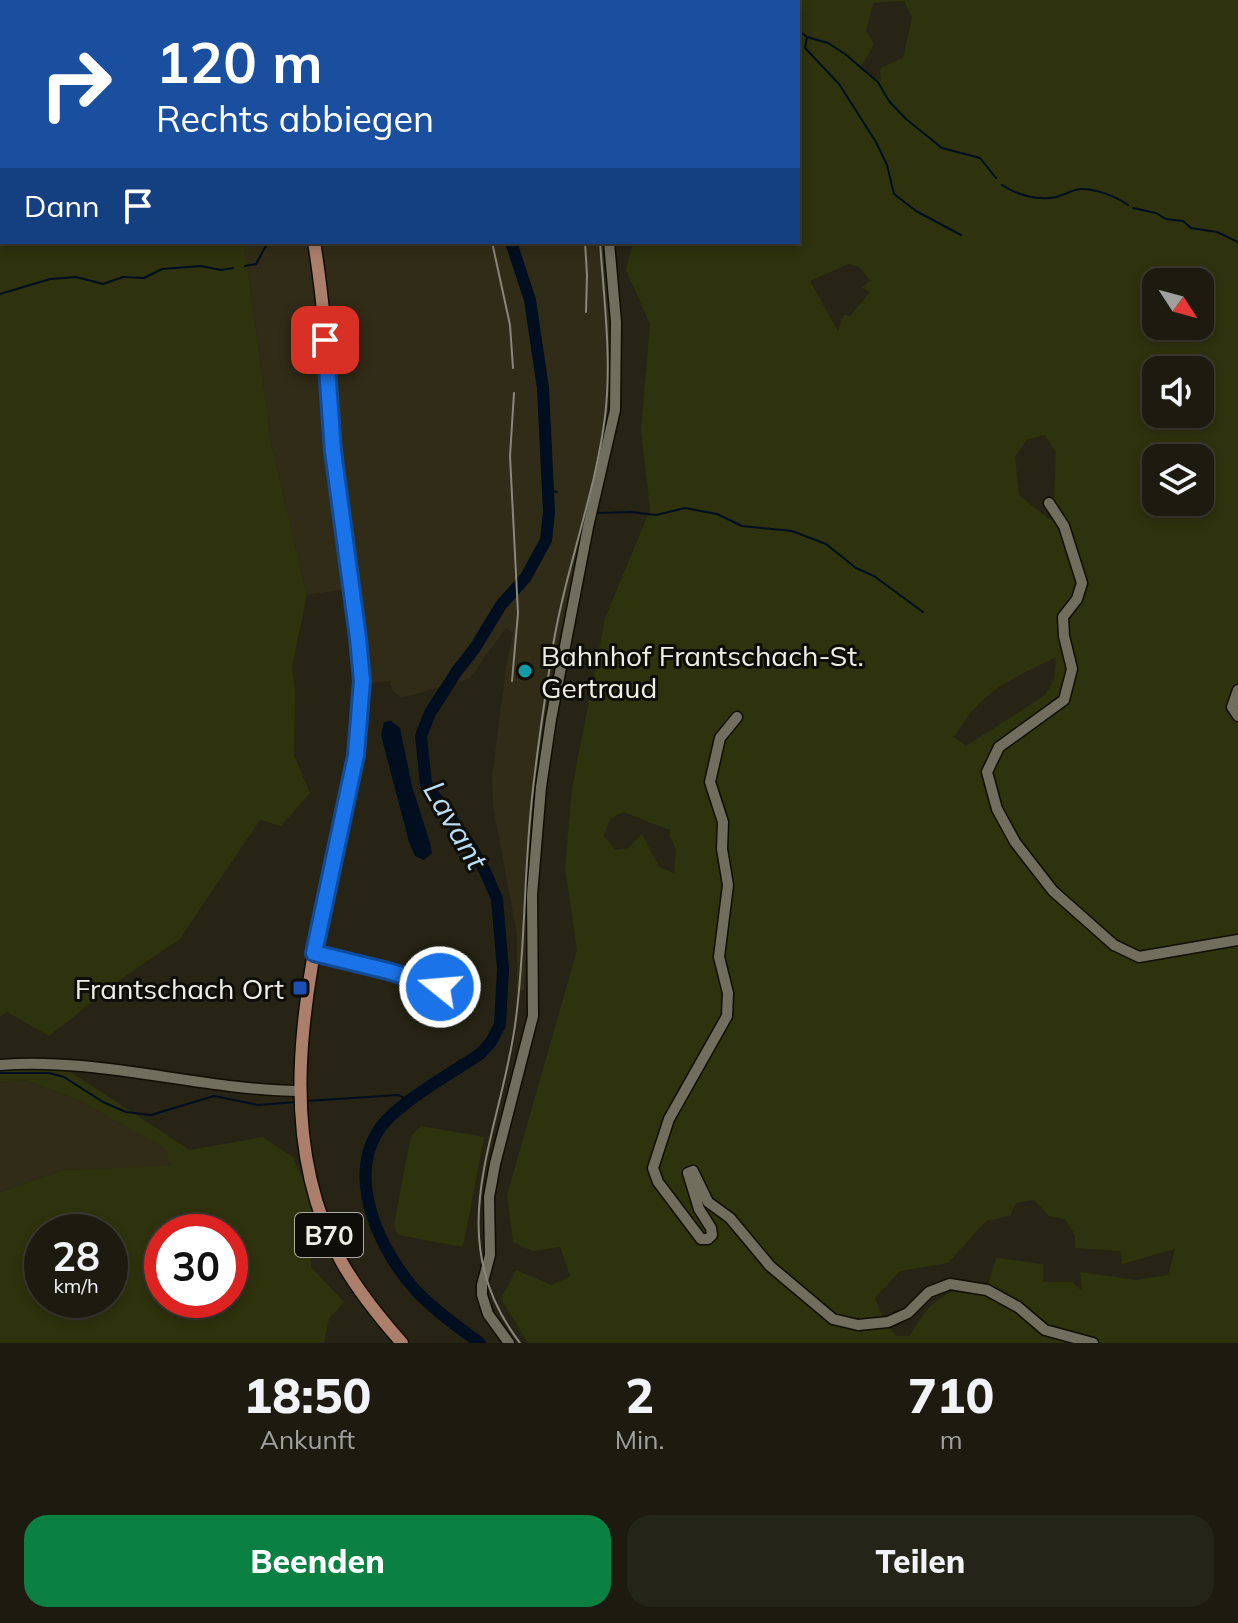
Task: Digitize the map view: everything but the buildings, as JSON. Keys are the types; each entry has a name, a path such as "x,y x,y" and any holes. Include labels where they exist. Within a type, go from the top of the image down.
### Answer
{"main road":[{"name":"B70","path":"314,244 333,451 362,681 356,755 314,953 301,1042 301,1098 313,1186 333,1245 362,1294 402,1343"}],"street":[{"path":"509,1343 488,1314 482,1295 490,1255 489,1197 533,1016 532,895 541,787 584,542 615,410 616,322 609,244"},
{"path":"1049,503 1064,526 1082,583 1077,599 1063,617 1072,669 1064,700 999,747 987,772 997,809 1015,842 1053,891 1114,945 1139,957 1238,940"},
{"path":"1238,690 1232,707 1238,716"},
{"path":"737,717 720,738 710,782 723,822 722,849 728,885 719,957 728,993 727,1016 669,1119 653,1168 658,1182 701,1239 708,1239 712,1235 711,1228 699,1209 688,1173 693,1171 708,1202 730,1218 770,1266 833,1319 858,1325 888,1322 908,1313 929,1292 950,1284 987,1290 1018,1307 1045,1330 1093,1343"},
{"path":"314,953 440,987"},
{"path":"0,1065 41,1061 301,1098"}],"shaded area":[{"path":"259,244 604,244 611,393 594,484 549,683 536,799 524,991 517,990 517,935 493,805 492,777 513,633 506,628 469,679 401,698 392,690 390,681 371,683 359,587 307,595 272,447 245,249"},
{"path":"25,1080 78,1100 167,1149 171,1167 64,1170 0,1192 0,1082"}],"green space":[{"path":"800,0 1238,0 1238,1343 528,1343 501,1299 516,1270 552,1285 570,1276 560,1247 532,1251 513,1242 507,1195 577,950 565,868 572,788 605,618 650,510 641,430 650,324 626,270 632,244 800,244","holes":["904,1 912,17 903,58 880,68 881,81 860,68 872,49 873,42 866,31 873,3","849,264 859,267 870,280 862,288 870,292 850,316 844,315 838,331 810,281","1045,435 1056,453 1054,498 1059,511 1049,519 1019,495 1015,457 1026,440","1056,657 1054,680 1045,695 966,746 954,737 976,707 998,688","623,812 670,830 676,849 674,873 659,867 642,834 628,848 615,850 604,836 610,819","1034,1200 1049,1216 1065,1219 1075,1235 1075,1248 1120,1251 1122,1264 1175,1249 1168,1275 1136,1280 1080,1272 1082,1291 1072,1282 1043,1282 1043,1264 996,1258 988,1284 961,1289 941,1298 925,1313 910,1336 896,1336 883,1318 875,1298 900,1271 948,1263 986,1221 1010,1216 1016,1203"]},
{"path":"0,244 259,244 245,250 272,447 307,595 292,666 295,691 294,755 310,793 281,826 260,820 180,939 123,978 49,1036 7,1012 0,1017"},
{"path":"28,1068 69,1071 190,1150 263,1137 293,1157 311,1198 311,1267 344,1302 329,1319 324,1343 0,1343 0,1192 64,1170 171,1166 166,1149 78,1100 25,1080 0,1082 0,1071"},
{"path":"421,1126 484,1137 463,1247 398,1235 394,1225 409,1145 412,1135"}],"water":[{"path":"391,721 400,728 412,786 430,843 432,853 424,860 415,856 409,842 381,735 384,722"}],"waterway":[{"path":"800,32 845,54 878,82 889,101 906,119 942,148 980,158 996,178"},
{"path":"807,37 805,48 839,84 876,142 887,165 894,194 916,211 961,235"},
{"path":"1002,185 1035,198 1056,197 1080,189 1092,190 1128,205"},
{"path":"1133,208 1183,221 1191,228 1217,232 1238,242"},
{"path":"245,266 256,264 267,244"},
{"name":"Lavant","path":"480,1343 425,1300 392,1258 372,1216 366,1172 369,1151 386,1121 410,1100 480,1054 500,1025 503,969 497,899 470,845 426,784 421,736 430,713 501,605 526,577 546,540 549,512 543,388 530,300 512,244"},
{"path":"0,294 50,279 76,277 103,284 123,277 144,278 162,269 201,266 221,270 233,268"},
{"path":"548,490 557,492"},
{"path":"598,513 656,515 685,508 717,514 742,526 792,531 826,544 856,568 874,576 923,612"},
{"path":"0,1073 49,1073 64,1077 103,1102 126,1112 151,1115 214,1096 258,1105 297,1102"},
{"path":"307,1101 398,1095 411,1101"}],"railway":[{"path":"492,244 510,325 513,368"},
{"path":"585,244 586,312"},
{"path":"520,1343 495,1303 482,1263 479,1223 489,1143 516,1018 531,808 552,652 605,417 608,351 600,244"},
{"path":"512,681 518,613 510,456 514,393"}],"place":[{"name":"Bahnhof Frantschach-St. Gertraud","path":"525,671"},
{"name":"Frantschach Ort","path":"300,988"}],"route":[{"path":"325,340 340,516 362,681 356,755 314,953 440,987"}]}
